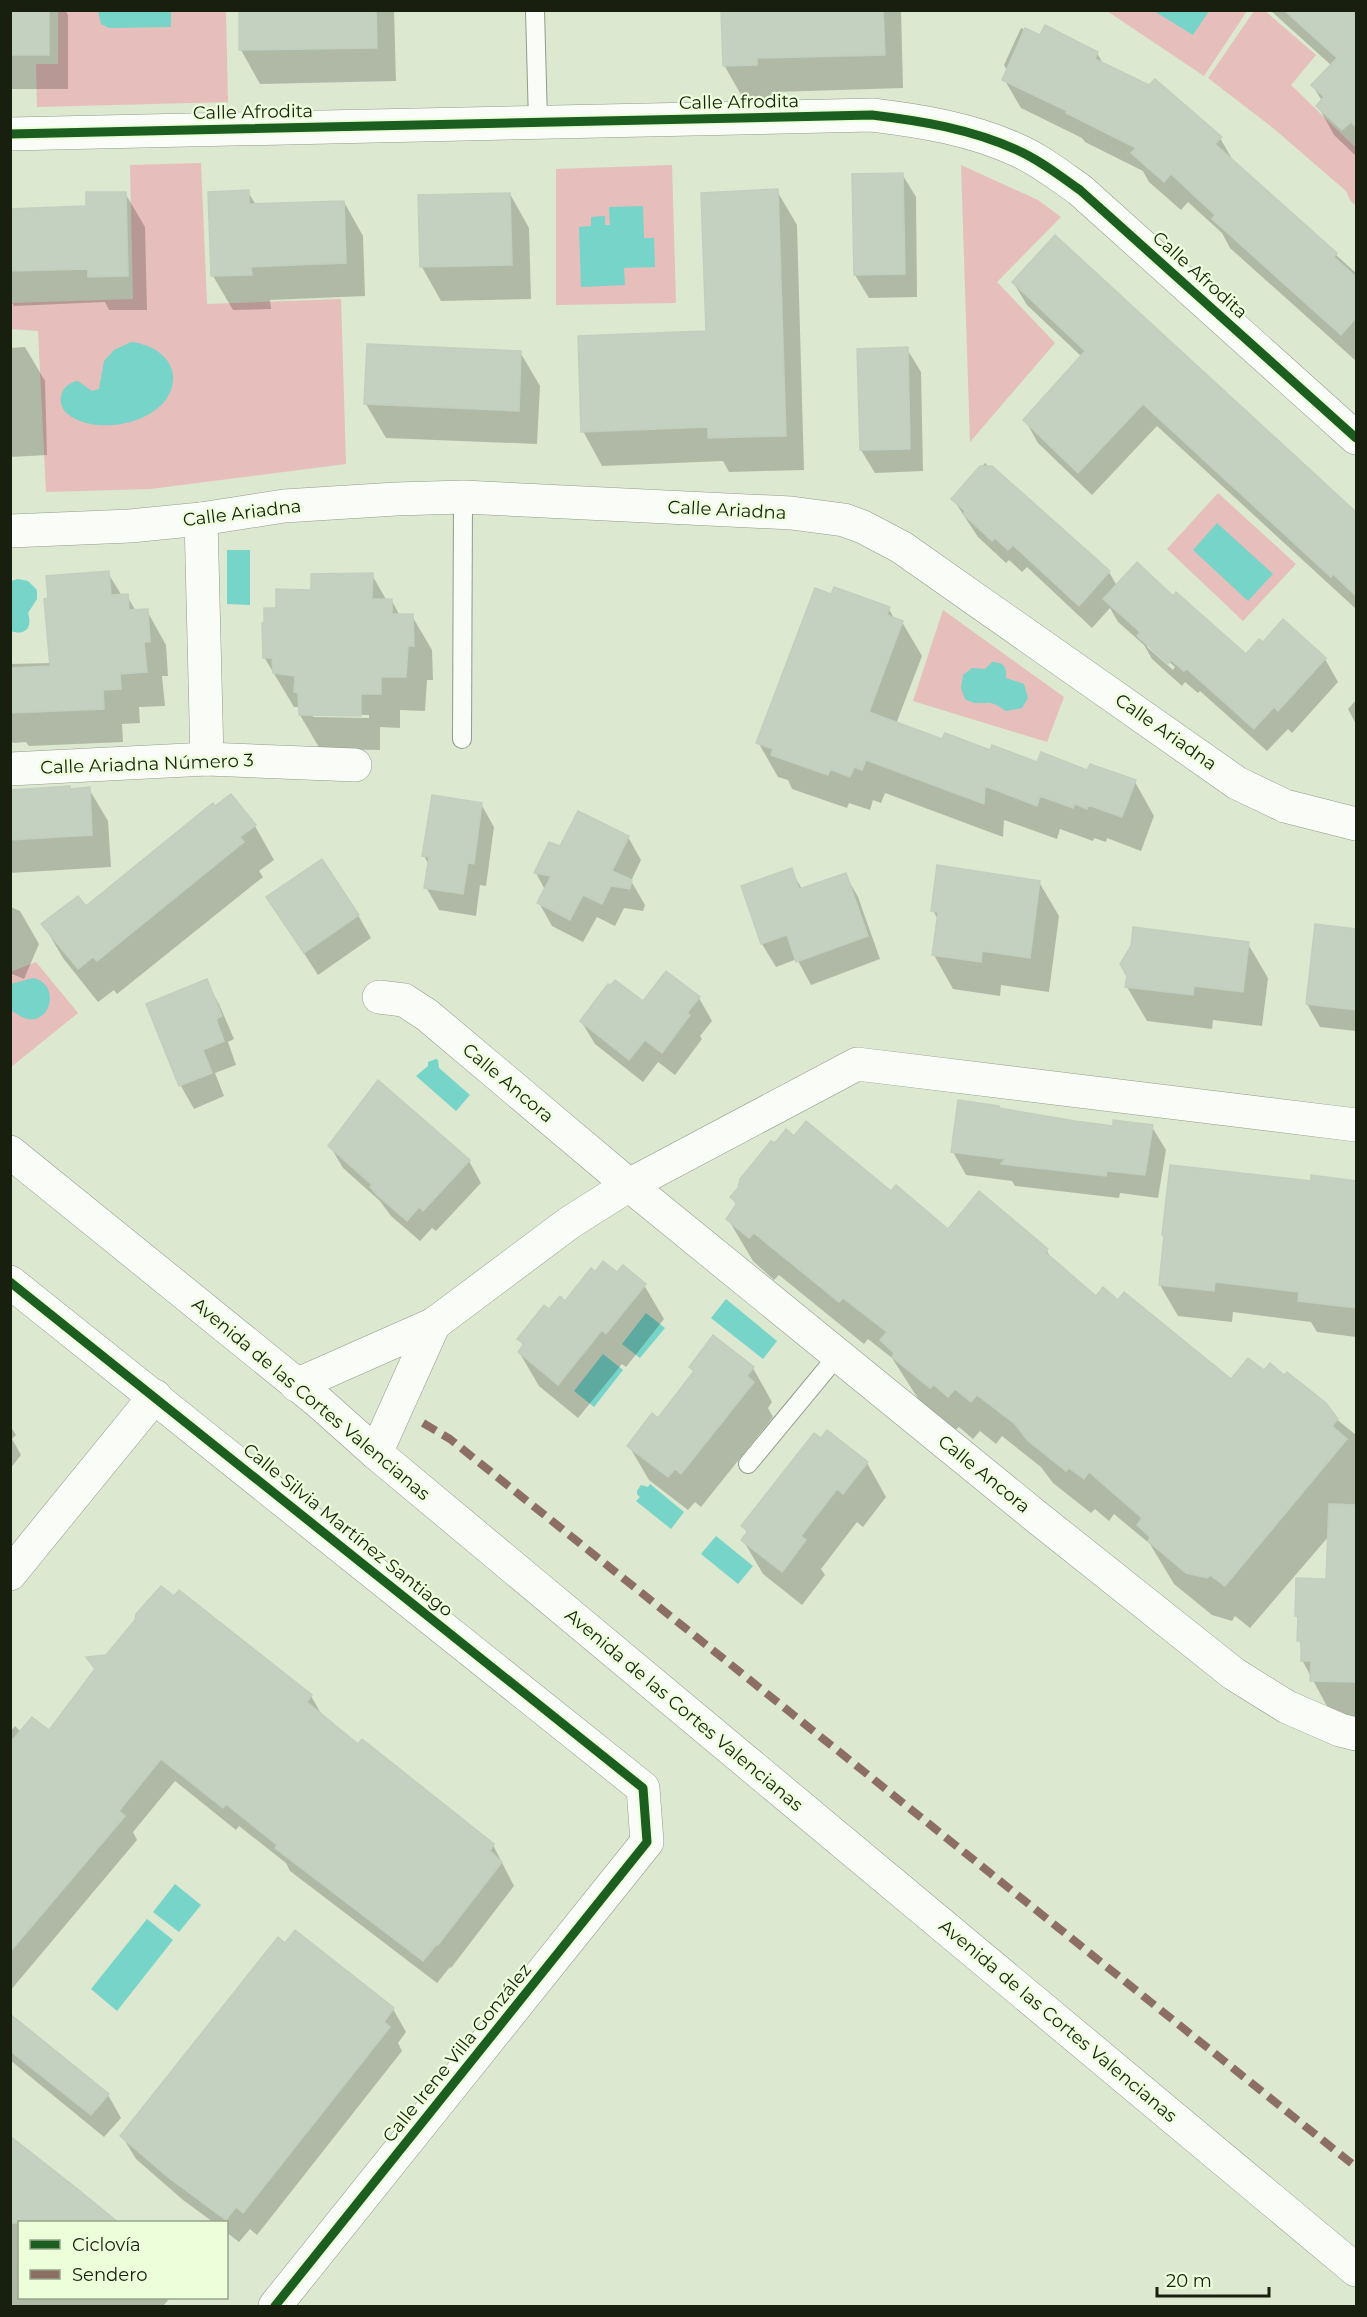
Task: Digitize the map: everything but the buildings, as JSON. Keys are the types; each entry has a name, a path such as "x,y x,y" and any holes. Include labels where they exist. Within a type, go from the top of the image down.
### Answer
{"street":[{"name":"Calle Afrodita","path":"10,134 872,115 945,126 1017,150 1049,168 1080,190 1356,438"},
{"name":"Calle Ariadna","path":"10,531 130,526 201,519 284,506 346,501 463,497 791,513 844,520 863,527 901,547 1238,783 1285,806 1356,824"},
{"path":"201,519 207,759"},
{"name":"Calle Ariadna Número 3","path":"10,769 207,759 355,765"},
{"name":"Calle Ancora","path":"380,997 404,999 427,1015 629,1185 1038,1518 1234,1674 1287,1707 1340,1730 1356,1734"},
{"path":"296,1385 434,1324 569,1223 629,1185 857,1064 1356,1125"},
{"name":"Avenida de las Cortes Valencianas","path":"10,1152 296,1385 1356,2270"},
{"name":"Calle Silvia Martínez Santiago","path":"10,1282 643,1788 645,1815"},
{"path":"376,1453 434,1324"},
{"path":"10,1574 154,1396"},
{"name":"Calle Irene Villa González","path":"275,2307 647,1842 645,1815"}],"lane":[{"path":"535,10 538,123"},
{"path":"462,739 463,497"},
{"path":"748,1464 838,1354"}],"shaded area":[{"path":"58,11 226,11 228,102 37,107 36,64 58,64"},
{"path":"1107,11 1247,11 1204,76"},
{"path":"1254,11 1265,11 1316,55 1291,85 1356,148 1356,206 1346,191 1273,128 1208,78"},
{"path":"201,163 207,304 341,299 346,464 150,489 46,492 38,331 11,329 10,303 133,299 130,165"},
{"path":"672,165 676,303 556,305 556,169"},
{"path":"961,165 1038,200 1061,217 997,282 1055,343 970,442"},
{"path":"1218,493 1296,564 1243,621 1167,549"},
{"path":"943,610 1064,697 1047,742 913,701"},
{"path":"36,962 78,1013 11,1067 10,970 13,971"}],"water":[{"path":"1209,10 1193,35 1154,11"},
{"path":"98,11 171,11 171,27 109,28 101,24"},
{"path":"643,206 644,238 654,238 655,267 624,268 625,285 581,287 579,227 591,226 591,217 605,216 605,225 610,225 609,207"},
{"path":"131,342 156,350 168,362 173,378 166,400 142,418 127,423 95,425 69,415 64,410 61,400 67,386 78,381 92,391 99,389 104,361 114,350"},
{"path":"1217,523 1273,574 1248,601 1193,550"},
{"path":"227,550 250,550 250,605 227,604"},
{"path":"18,579 28,581 37,590 37,599 28,613 29,627 27,630 16,632 11,631 11,581"},
{"path":"992,662 1004,666 1006,678 1024,684 1028,698 1022,708 1006,711 991,703 976,703 965,699 961,688 963,675 972,668 985,669"},
{"path":"33,978 42,981 47,987 50,1002 43,1015 36,1019 28,1019 10,1010 11,984"},
{"path":"436,1059 439,1068 470,1095 456,1111 416,1076 428,1066 428,1062"},
{"path":"726,1299 777,1341 763,1359 711,1318"},
{"path":"646,1313 665,1328 640,1358 622,1344"},
{"path":"603,1354 623,1370 594,1407 574,1391"},
{"path":"650,1484 684,1512 671,1529 636,1501 640,1497 637,1491 641,1485 648,1487"},
{"path":"716,1536 753,1566 738,1584 701,1554"},
{"path":"175,1884 201,1905 179,1932 153,1912"},
{"path":"147,1919 173,1940 117,2011 91,1989"}],"marked path":[{"path":"423,1423 450,1439 1356,2167"}],"cycle path":[{"path":"10,134 872,115 946,127 1017,150 1042,163 1080,190 1356,438"},
{"path":"10,1282 643,1788 647,1842 275,2306"}]}
